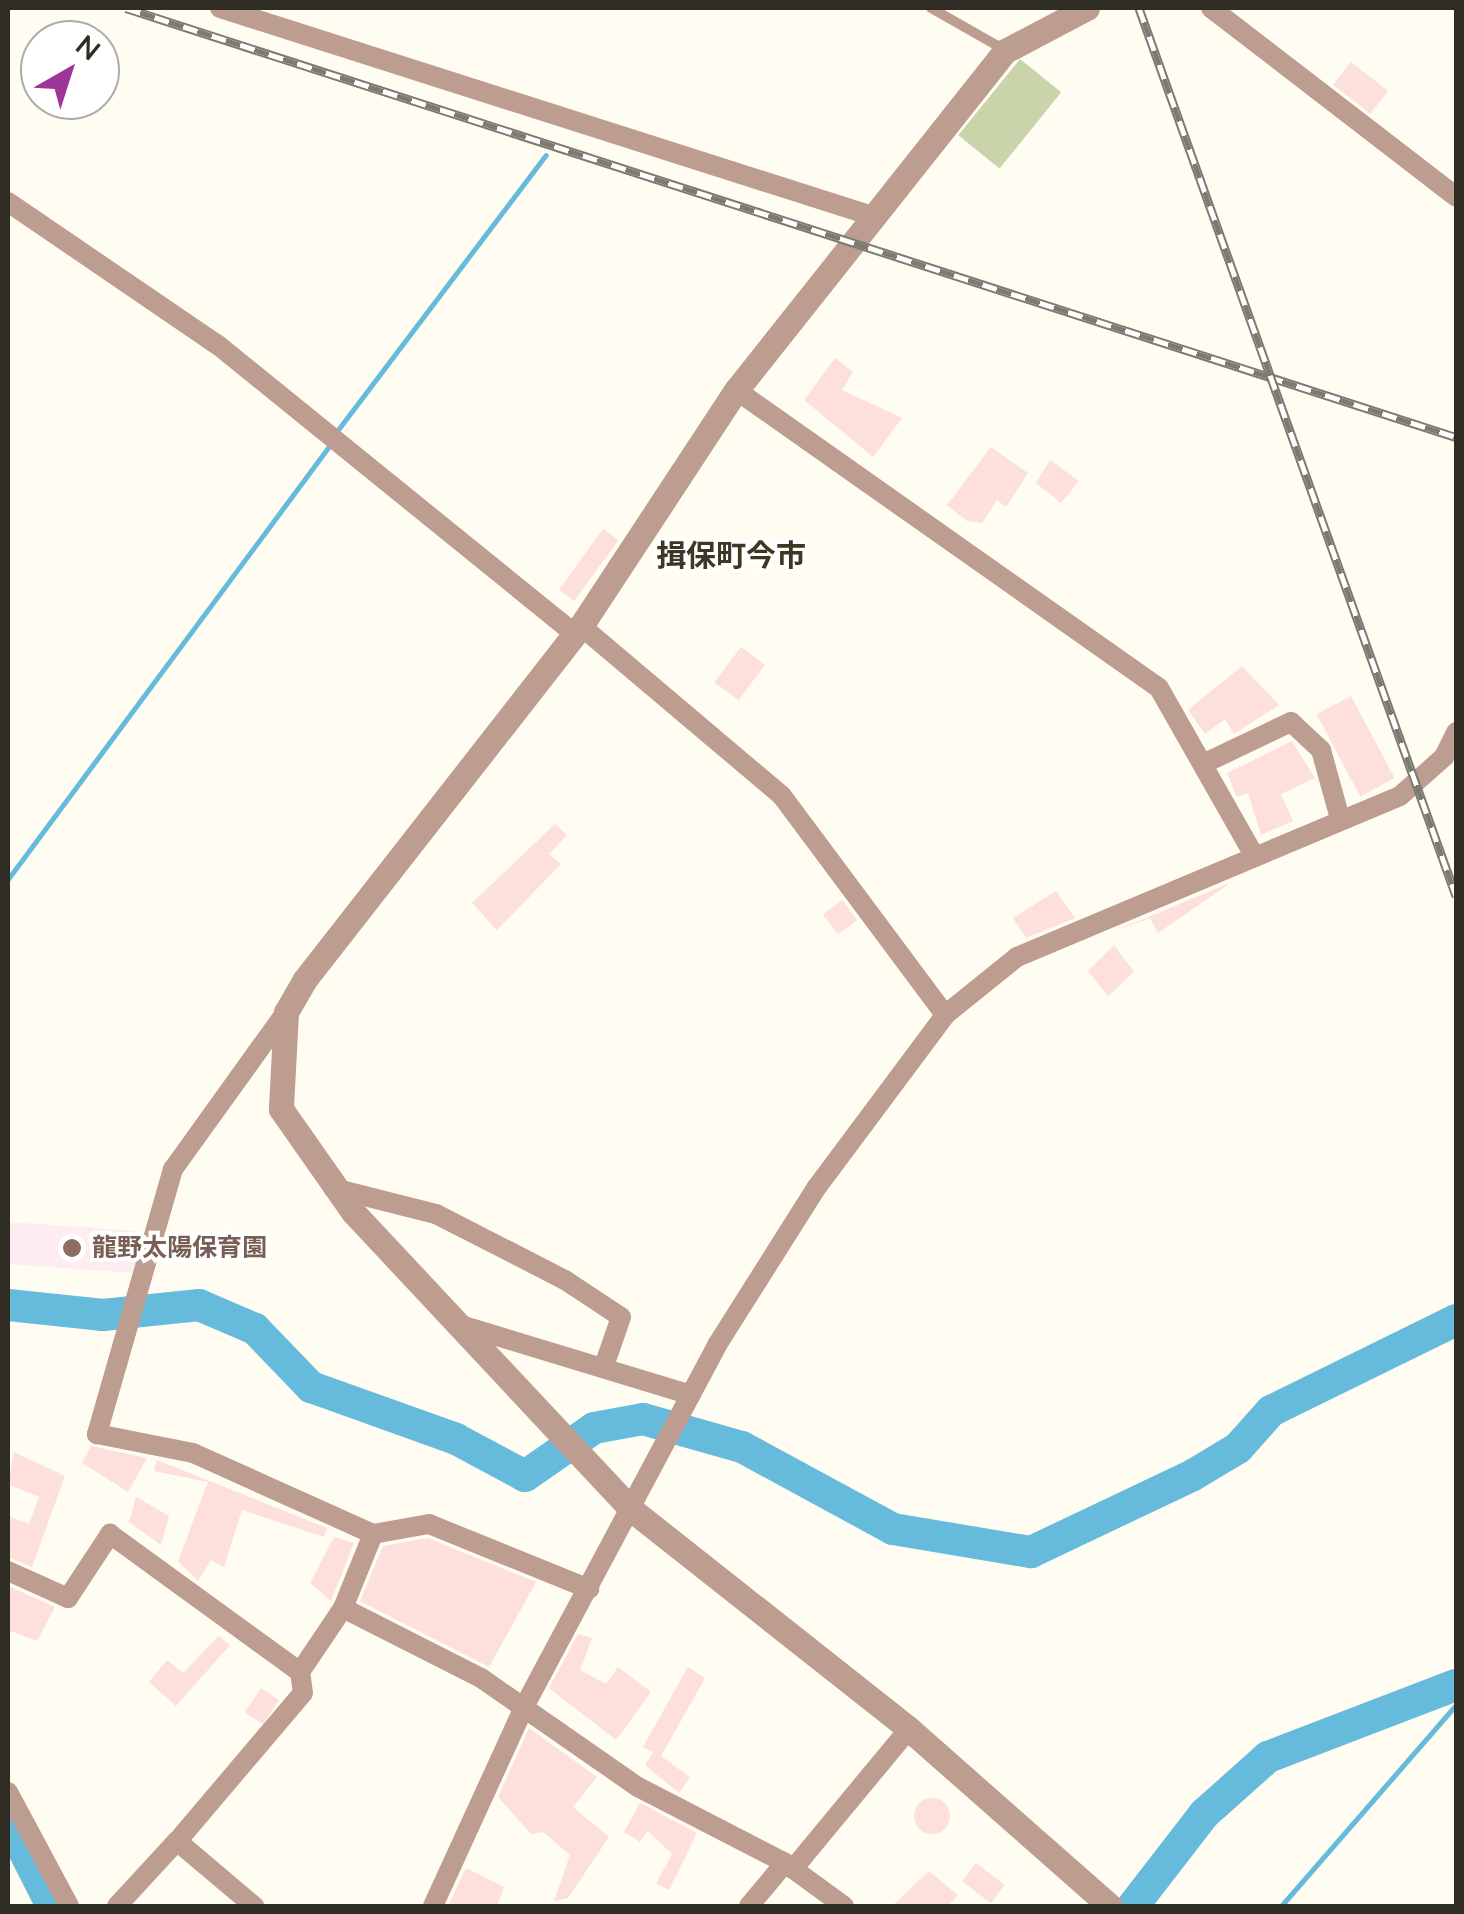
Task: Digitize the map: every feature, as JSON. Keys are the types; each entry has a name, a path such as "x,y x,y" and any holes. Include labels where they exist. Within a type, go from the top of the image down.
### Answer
{"street":[{"path":"220,8 872,216"},
{"path":"590,1589 429,1524 373,1534 192,1453 97,1434 173,1169 286,1012 578,630 736,390 872,216 1006,51 1086,8"},
{"path":"1211,8 1456,197"},
{"path":"8,202 218,345 782,796 946,1015"},
{"path":"736,390 1158,688 1207,762 1252,852"},
{"path":"1207,762 1291,722 1321,750 1338,814"},
{"path":"433,1906 525,1704 691,1395 794,1221 946,1015 1017,957 1338,814 1400,796 1444,758 1456,732"},
{"path":"286,1012 281,1109 334,1188 632,1510 909,1729 1110,1906"},
{"path":"334,1188 436,1214 621,1317 604,1366"},
{"path":"464,1326 691,1395"},
{"path":"8,1571 68,1598 110,1534 300,1672"},
{"path":"117,1906 303,1693 300,1672 343,1608 373,1534"},
{"path":"343,1608 525,1704 638,1787 789,1866 844,1906"},
{"path":"749,1906 909,1729"},
{"path":"8,1792 69,1906"},
{"path":"174,1845 254,1906"}],"lane":[{"path":"930,8 1006,51"}],"shaded area":[{"name":"龍野太陽保育園","path":"8,1222 140,1231 137,1273 8,1264"}],"green space":[{"path":"1020,59 1061,92 1000,169 958,135"}],"building":[{"path":"1351,62 1388,91 1370,114 1333,85"},
{"path":"835,358 853,372 842,390 902,418 873,457 804,400"},
{"path":"991,447 1028,473 1006,507 997,500 982,523 967,521 947,505"},
{"path":"1050,460 1079,481 1061,503 1036,483"},
{"path":"603,529 618,540 574,601 559,590"},
{"path":"741,647 765,665 738,700 715,682"},
{"path":"1242,666 1279,705 1234,734 1225,719 1205,734 1188,710"},
{"path":"1351,696 1395,778 1360,796 1317,714"},
{"path":"1292,741 1315,778 1281,794 1293,821 1261,835 1248,793 1237,797 1227,773"},
{"path":"555,824 567,835 549,854 561,864 497,930 472,903"},
{"path":"1232,882 1158,933 1150,918 1110,933"},
{"path":"1056,891 1075,918 1026,938 1013,918"},
{"path":"842,900 857,920 838,934 823,914"},
{"path":"1114,945 1134,972 1108,996 1088,971"},
{"path":"91,1446 147,1458 128,1492 82,1463"},
{"path":"14,1452 65,1476 32,1567 8,1557 8,1516 29,1524 39,1497 8,1484"},
{"path":"157,1460 327,1528 324,1537 242,1510 224,1567 211,1560 198,1581 178,1561 208,1482 154,1471"},
{"path":"136,1497 169,1516 161,1545 129,1522"},
{"path":"334,1537 354,1543 331,1601 310,1583"},
{"path":"428,1538 536,1582 489,1667 360,1601 383,1546"},
{"path":"8,1586 55,1607 37,1641 8,1630"},
{"path":"578,1634 592,1638 580,1670 606,1684 618,1667 651,1692 616,1740 549,1688"},
{"path":"219,1636 230,1645 176,1706 149,1682 167,1660 183,1673"},
{"path":"688,1667 705,1678 661,1756 690,1777 679,1793 645,1765 653,1752 643,1747"},
{"path":"261,1688 279,1700 263,1724 245,1712"},
{"path":"529,1728 597,1777 573,1807 609,1837 568,1898 554,1901 570,1855 543,1832 531,1834 498,1797"},
{"path":"932,1798 945,1803 950,1816 945,1829 932,1834 919,1829 914,1816 919,1803"},
{"path":"640,1803 697,1833 669,1890 656,1884 672,1854 648,1831 640,1842 624,1832"},
{"path":"976,1863 1005,1885 991,1903 962,1881"},
{"path":"466,1868 504,1887 497,1906 448,1906"},
{"path":"929,1871 958,1895 948,1906 892,1906"}],"waterway":[{"path":"337,431 546,155"},
{"path":"8,879 330,445"},
{"path":"8,1305 103,1315 199,1305 255,1329 311,1387 456,1439 525,1476 594,1428 643,1419 742,1447 893,1529 1031,1552 1193,1475 1238,1448 1271,1411 1456,1320"},
{"path":"1133,1906 1204,1814 1268,1757 1456,1685"},
{"path":"1281,1906 1456,1705"},
{"path":"8,1819 52,1906"}],"railway":[{"path":"126,8 1456,437"},
{"path":"1139,8 1456,896"}],"place":[{"name":"龍野太陽保育園","path":"72,1248"}],"district":[{"name":"揖保町今市","path":"731,557"}]}
